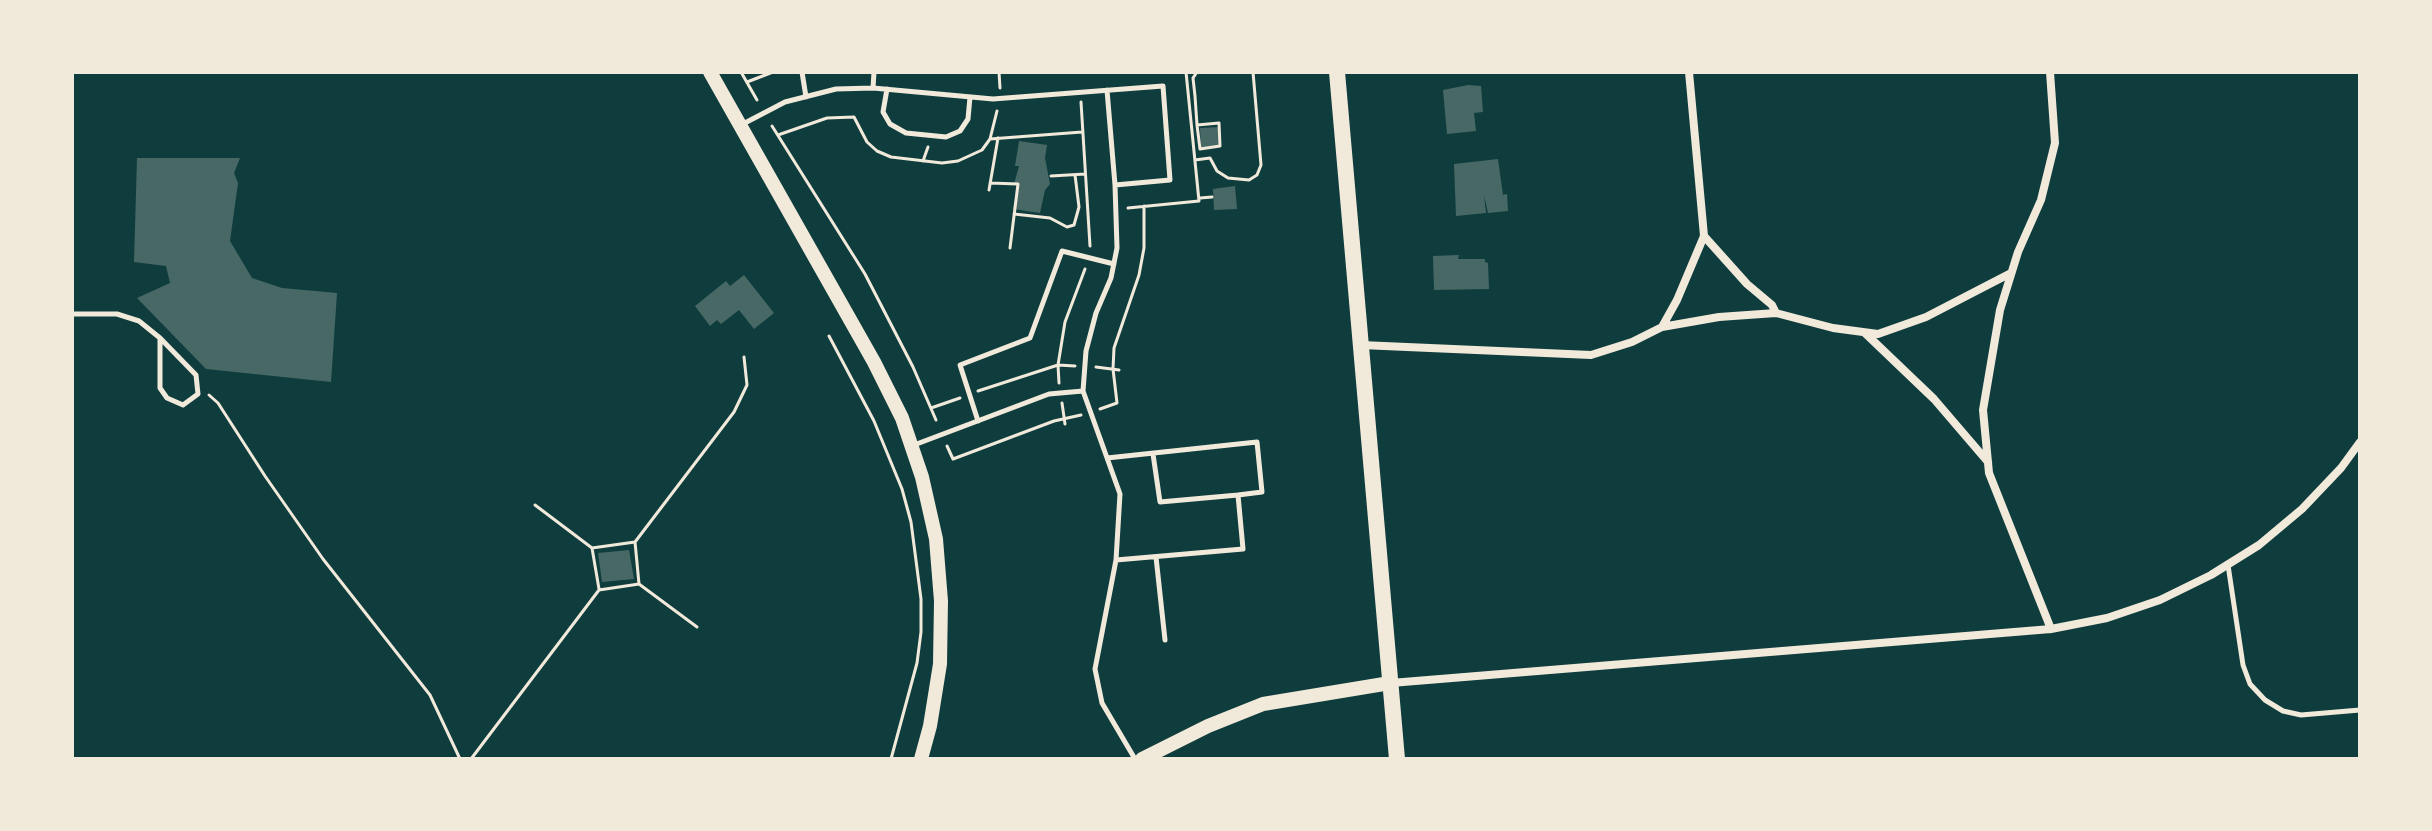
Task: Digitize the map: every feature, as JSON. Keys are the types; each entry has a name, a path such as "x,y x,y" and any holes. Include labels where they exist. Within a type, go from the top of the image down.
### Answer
{"main road":[{"path":"1337,72 1397,759"}],"street":[{"path":"710,72 874,362 902,418 922,477 936,539 941,601 940,664 921,759"},
{"path":"1662,327 1704,236 1689,72"},
{"path":"2050,72 2055,143 2041,200 2018,252 2000,310 1983,410 1989,473 2051,629"},
{"path":"1704,236 1747,284 1772,305 1776,313"},
{"path":"1361,345 1591,355 1632,342 1662,327 1719,317 1776,313 1833,328 1878,334 1926,317 2011,273"},
{"path":"1865,332 1934,399 1988,463"},
{"path":"1142,759 1208,726 1263,704 1390,683 2051,629 2107,618 2160,600 2228,565 2259,545 2302,509 2341,468 2360,442"}],"lane":[{"path":"802,72 806,97"},
{"path":"873,88 874,72"},
{"path":"741,126 785,102 836,89 873,88 993,99 1163,86 1170,180 1115,185"},
{"path":"887,89 883,112 890,124 906,133 946,137 960,131 968,119 970,97"},
{"path":"1107,90 1118,225 1114,264 1086,351 1083,391 1120,494 1116,560 1095,669 1102,703 1135,759"},
{"path":"978,421 960,365 1030,338 1062,251 1114,264"},
{"path":"72,314 117,314 139,321 160,338 196,375 198,391 192,400 183,405 167,398 160,388 160,338"},
{"path":"911,446 1049,394 1083,391"},
{"path":"1107,458 1257,442 1262,492 1160,502 1153,454"},
{"path":"1116,560 1243,549 1238,495"},
{"path":"1156,557 1165,640"},
{"path":"2228,565 2243,665 2250,684 2265,700 2283,711 2301,715 2360,710"}],"path":[{"path":"741,72 757,100"},
{"path":"747,82 773,72"},
{"path":"999,72 1000,89"},
{"path":"1127,208 1199,201 1186,72"},
{"path":"1197,72 1193,78 1197,125 1200,149 1220,146 1219,123 1197,125"},
{"path":"1209,148 1217,171 1228,178 1249,180 1257,175 1261,165 1253,72"},
{"path":"772,126 865,274 913,367 936,420"},
{"path":"990,139 1082,132"},
{"path":"989,190 998,138"},
{"path":"923,161 926,147 935,148"},
{"path":"1195,160 1210,158"},
{"path":"1051,176 1085,174"},
{"path":"1014,214 1050,218 1067,227 1074,225 1079,207 1075,175"},
{"path":"990,183 1018,184 1010,248"},
{"path":"1198,198 1212,197"},
{"path":"1100,409 1117,403 1113,369 1120,328 1139,275 1144,248 1144,206"},
{"path":"829,336 874,421 902,489 911,522 921,599 921,632 917,663 891,759"},
{"path":"639,584 635,542 734,412 747,385 744,357"},
{"path":"1059,383 1058,365 1075,366"},
{"path":"1096,367 1119,370"},
{"path":"198,391 213,397 218,403 323,559 430,695 460,759"},
{"path":"1062,403 1064,422"},
{"path":"947,446 953,459 1081,415"},
{"path":"535,505 592,548 599,590"},
{"path":"592,548 635,542"},
{"path":"471,759 599,590 639,584 697,627"}],"building":[{"path":"1481,86 1483,112 1474,113 1476,131 1447,134 1443,90"},
{"path":"1219,127 1220,146 1201,148 1200,128"},
{"path":"1019,141 1047,145 1045,158 1050,184 1045,190 1040,213 1013,209 1018,184 1014,184 1019,166 1015,166"},
{"path":"137,158 240,158 234,173 238,183 230,241 252,278 282,288 337,293 331,382 206,369 137,298 170,283 166,266 134,262"},
{"path":"1498,159 1508,211 1488,213 1484,195 1486,213 1456,216 1454,164"},
{"path":"1235,186 1237,209 1214,210 1213,189"},
{"path":"1459,255 1458,259 1485,259 1488,263 1489,289 1434,290 1433,256"},
{"path":"744,275 774,313 754,329 739,310 721,324 717,320 710,326 695,306 726,281 730,286"},
{"path":"629,550 634,579 602,582 598,553"}]}
